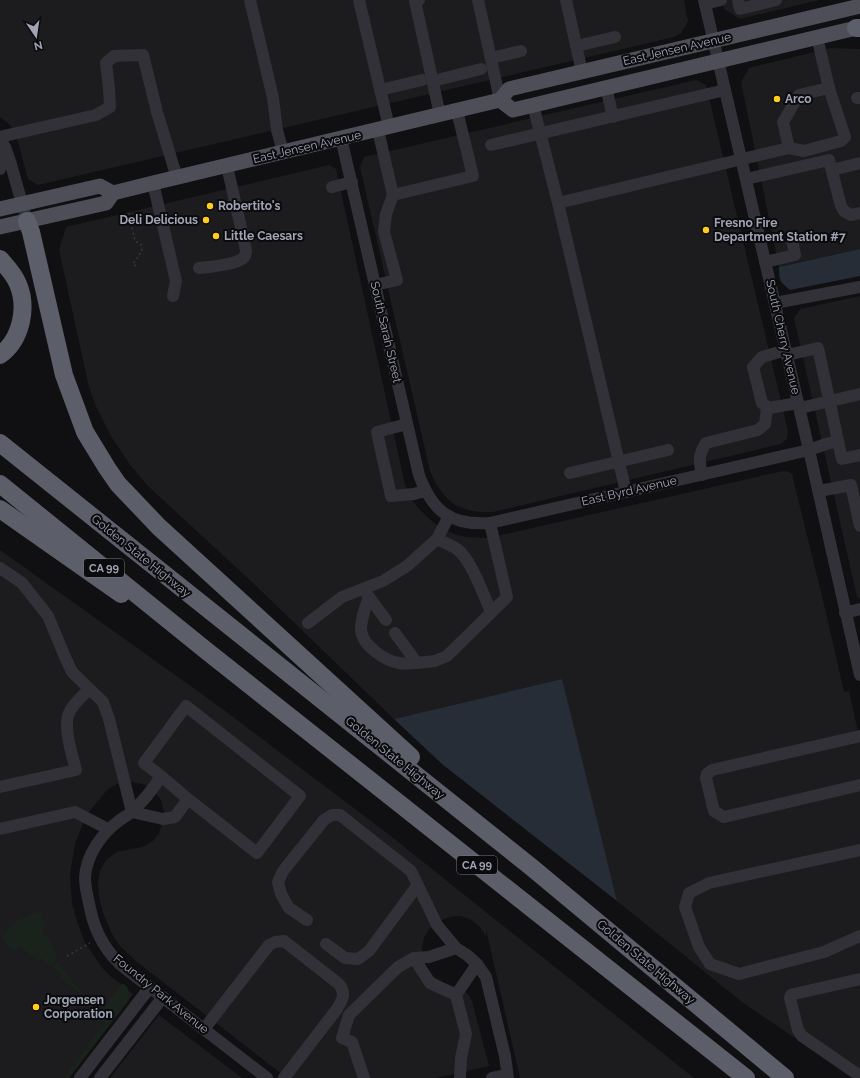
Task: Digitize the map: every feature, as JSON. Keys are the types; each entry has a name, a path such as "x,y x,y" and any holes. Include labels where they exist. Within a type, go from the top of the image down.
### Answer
{"highway":[{"path":"27,221 31,232 64,375 72,401 85,432 106,468 118,484 159,526 530,866"},
{"path":"0,259 10,270 19,285 23,303 22,320 16,337 0,355"},
{"name":"Golden State Highway","path":"0,443 530,866 784,1078"},
{"name":"CA 99","path":"0,484 208,652 746,1078"},
{"path":"0,510 101,581 208,652"}],"main road":[{"name":"East Jensen Avenue","path":"0,227 106,204 113,193 500,100 509,89 860,6"},
{"name":"East Jensen Avenue","path":"500,100 513,110 859,28"},
{"path":"0,209 100,186 113,193"}],"street":[{"path":"250,0 273,98 277,130 283,152"},
{"path":"359,0 380,90 383,128 393,195 386,214 384,232 397,280 375,285"},
{"path":"419,0 414,1 427,80 440,115"},
{"path":"478,0 500,100"},
{"path":"566,0 582,72"},
{"path":"705,2 721,0"},
{"path":"738,0 740,9 776,0"},
{"name":"South Cherry Avenue","path":"705,2 810,450 845,613 860,674"},
{"path":"576,46 615,37"},
{"path":"558,203 789,148 804,151 841,141 845,137 829,88 817,37"},
{"path":"491,58 521,51"},
{"path":"0,137 96,115 110,106 106,63 114,56 143,55 157,112 177,178"},
{"path":"380,90 481,70"},
{"path":"606,87 613,117"},
{"path":"789,148 783,122 799,95 829,88"},
{"path":"491,145 725,90"},
{"path":"533,105 558,203 626,492"},
{"path":"393,195 473,176 457,111"},
{"name":"South Sarah Street","path":"341,138 419,475 424,491 435,506 449,516"},
{"path":"0,140 5,147 10,161 27,221"},
{"path":"0,147 0,169"},
{"path":"746,179 829,160 840,202 844,211 851,215 860,213"},
{"path":"832,170 860,163"},
{"path":"199,268 212,267 241,260 246,255 227,166"},
{"path":"332,187 352,182"},
{"path":"153,183 176,282 173,296"},
{"path":"766,262 796,255 792,239"},
{"path":"775,303 860,287"},
{"path":"860,394 829,401 769,408 762,403 753,367 762,357 818,348 829,401 842,459 860,455"},
{"path":"702,475 699,461 700,451 706,443 758,430 765,424 767,407"},
{"path":"407,424 377,432 391,496 414,494 424,491"},
{"name":"East Byrd Avenue","path":"449,516 478,524 490,523 810,450 838,441"},
{"path":"570,473 668,450"},
{"path":"819,491 850,485 860,525"},
{"path":"308,623 342,597 366,593 401,570 437,539 449,516"},
{"path":"366,593 361,632 366,642 375,651 398,663 435,661 447,656 507,597 490,523"},
{"path":"437,539 457,549 466,558 492,612"},
{"path":"0,568 22,583 48,616 64,657 72,672 103,702 109,719 132,812 163,819 175,817 188,799"},
{"path":"366,593 386,620"},
{"path":"845,613 860,610"},
{"path":"395,633 417,663"},
{"path":"0,787 76,770 69,739 67,721 70,711 89,689"},
{"path":"186,706 300,796 257,853 161,776 144,763 186,706"},
{"path":"860,736 712,770 707,774 706,778 714,811 724,817 860,785"},
{"name":"Foundry Park Avenue","path":"161,776 154,788 132,812 108,830 92,853 85,876 91,915 100,937 119,964 267,1078"},
{"path":"0,829 75,812 108,830"},
{"path":"307,920 289,908 281,894 278,882 283,871 324,820 332,815 340,815 410,872 436,925 456,948 477,964 486,977 505,1056 507,1076 492,1078"},
{"path":"860,850 709,883 688,893 684,907 699,947 710,964 739,974 824,952 860,936"},
{"path":"326,944 345,958 358,959 369,950 417,886"},
{"path":"204,1029 269,945 275,942 284,941 340,984 343,989 344,998 284,1078"},
{"path":"364,1078 352,1042 342,1038 349,1015 398,967 414,958 429,957 456,948"},
{"path":"414,958 430,982 456,995"},
{"path":"460,1078 461,1058 466,1034 456,995 477,964"},
{"path":"860,979 794,994 791,995 790,998 798,1030 802,1036 860,1076"},
{"path":"80,1078 150,988"},
{"path":"100,1078 163,997"}],"path":[{"path":"129,213 135,241 141,244 142,251 133,264 138,267"},
{"path":"67,956 90,942"}],"shaded area":[{"path":"0,0 684,0 688,22 681,33 674,37 38,185 28,179 17,138 10,125 0,117"},
{"path":"722,0 819,0 740,19 724,9"},
{"path":"831,48 860,49 860,249 779,267 741,82 749,68"},
{"path":"696,80 706,85 788,431 787,439 781,444 493,512 468,510 455,505 445,496 436,484 430,471 360,167 364,157"},
{"path":"329,165 336,169 405,485 419,509 434,523 454,534 466,537 488,538 783,471 792,474 844,692 849,691 860,741 860,1078 854,1078 742,1002 617,901 590,798 562,679 394,719 254,584 148,486 131,466 111,436 95,404 89,387 59,250 66,227"},
{"path":"860,249 860,276 790,290 784,285 779,275 779,267"},
{"path":"860,296 860,599 857,597 794,318 800,309"},
{"path":"0,550 213,702 387,833 694,1078 520,1078 486,929 486,936 480,927 472,920 460,916 454,916 441,920 429,929 424,938 422,955 424,963 433,976 445,983 462,989 468,994 472,1001 489,1066 436,1078 287,1078 137,962 120,946 113,936 103,913 99,897 98,883 100,870 107,859 117,852 145,846 153,841 159,833 164,819 161,800 152,789 143,784 128,781 117,784 108,789 85,818 75,844 70,874 72,904 84,941 100,965 109,975 133,994 68,1078 0,1078"},
{"path":"562,679 617,901 442,764 394,719"},
{"path":"41,912 46,929 42,930 44,937 48,936 57,958 51,966 41,958 39,961 19,946 14,951 2,939 13,924 23,918"},
{"path":"58,961 82,993 81,994 60,978 62,974 53,967"},
{"path":"122,984 128,988 129,1000 69,1078 64,1078 105,1023 99,1018 100,1013"},
{"path":"159,1015 233,1071 242,1078 110,1078"}],"place":[{"name":"Arco","path":"777,99"},
{"name":"Robertito's","path":"210,206"},
{"name":"Deli Delicious","path":"206,220"},
{"name":"Fresno Fire Department Station #7","path":"706,230"},
{"name":"Little Caesars","path":"216,236"},
{"name":"Jorgensen Corporation","path":"36,1007"}]}
